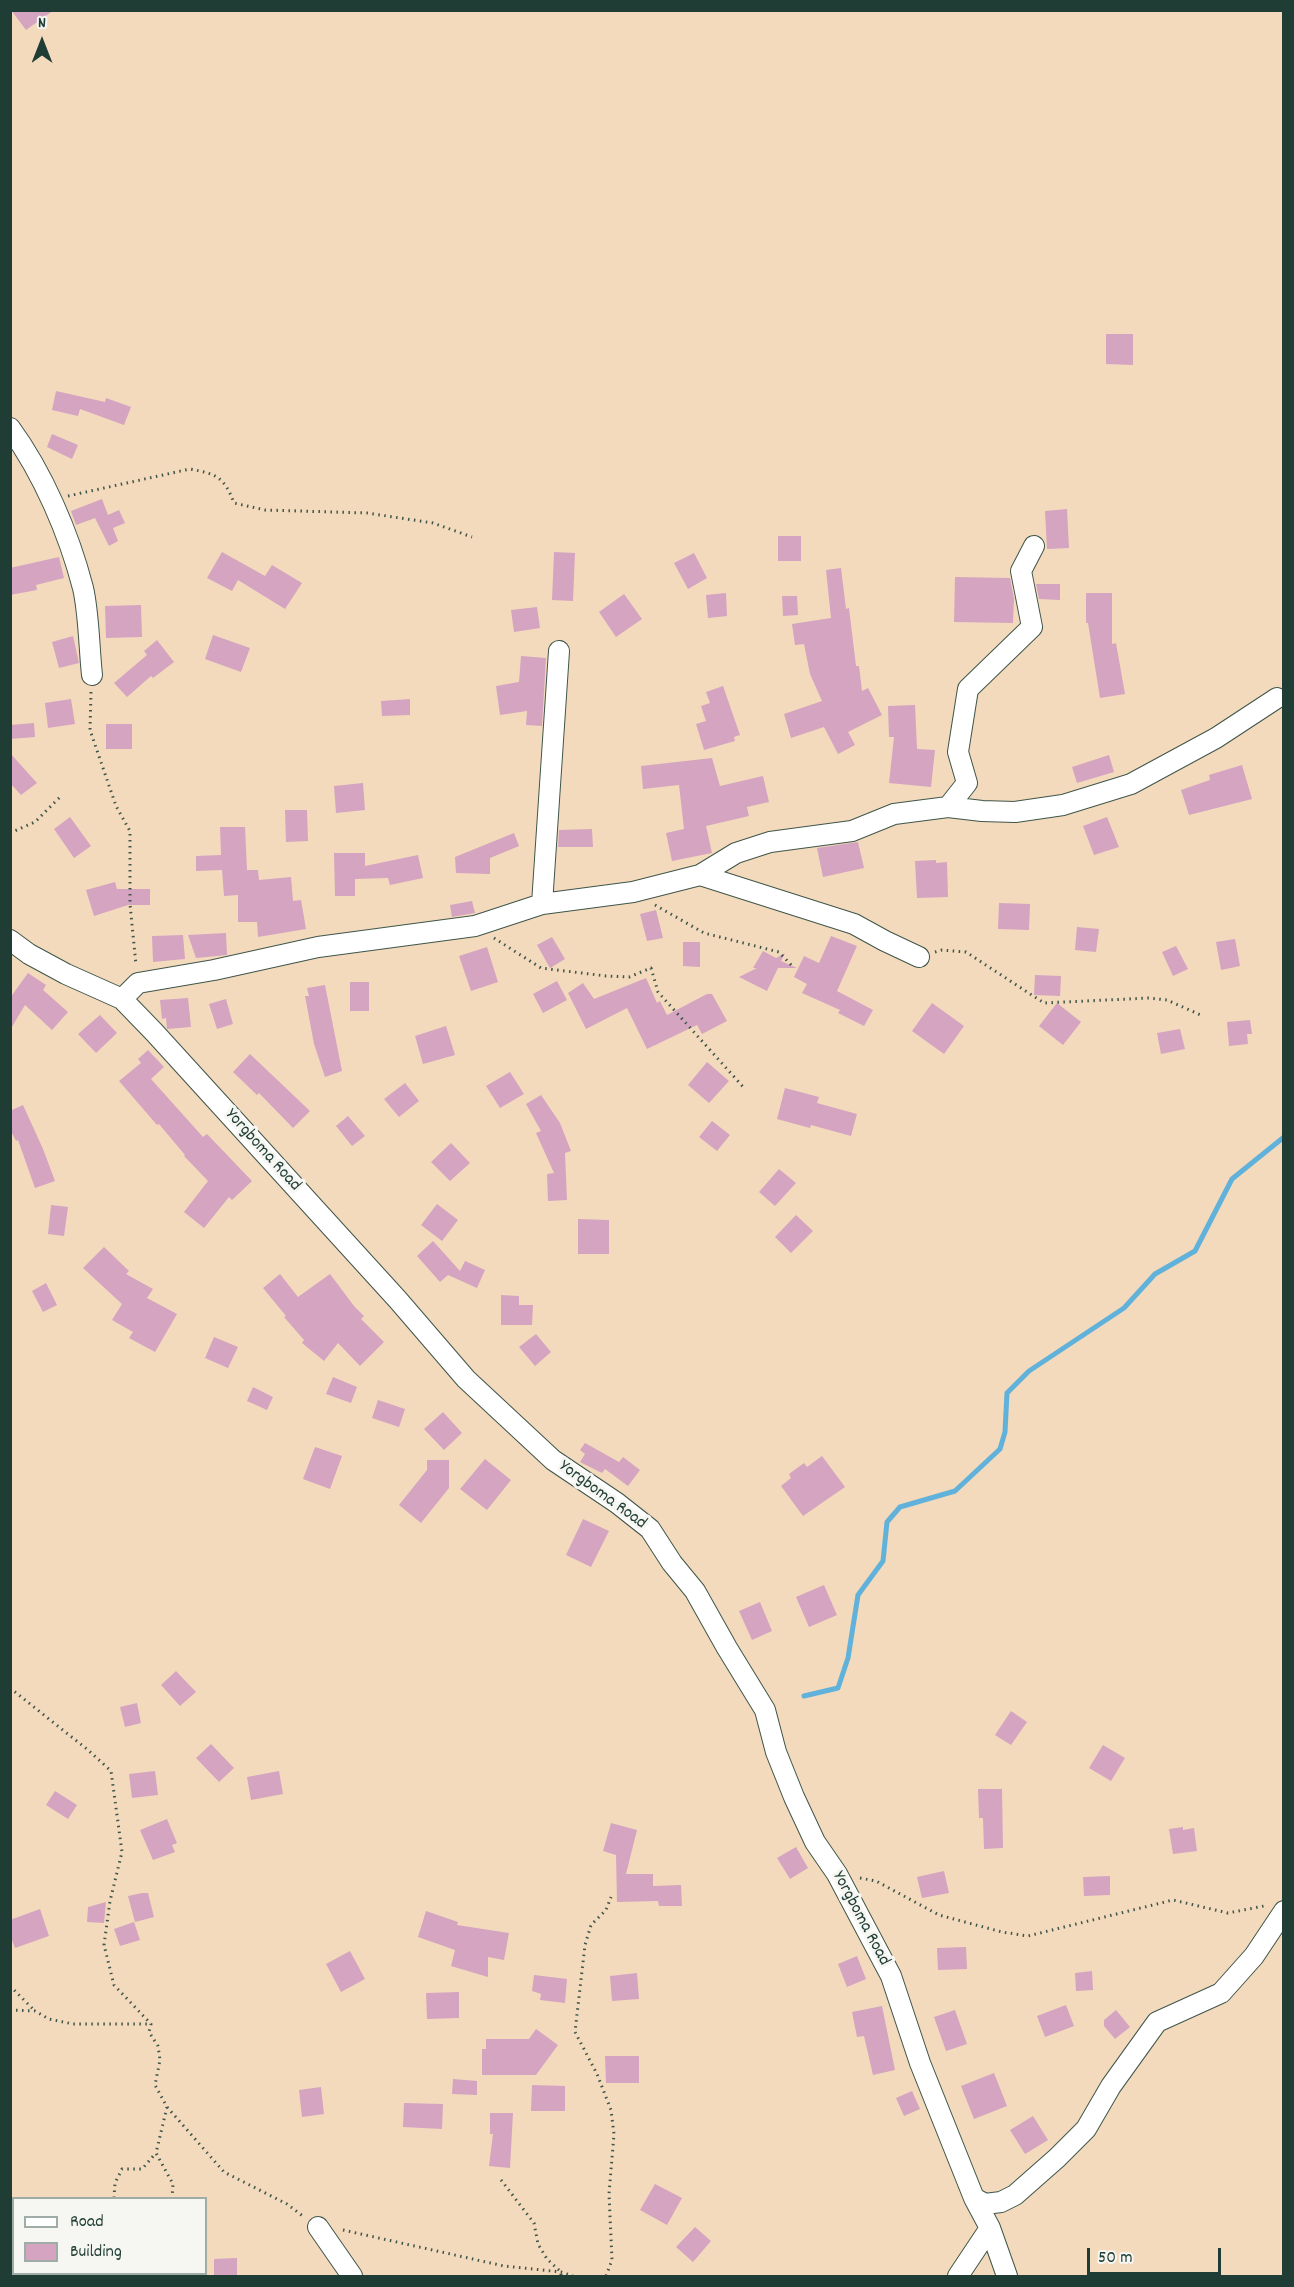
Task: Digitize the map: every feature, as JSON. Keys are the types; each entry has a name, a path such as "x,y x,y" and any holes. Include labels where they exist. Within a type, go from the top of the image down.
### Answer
{"street":[{"path":"10,428 25,448 51,500 83,590 92,675"},
{"path":"948,807 967,783 958,752 968,689 1032,627 1021,571 1034,546"},
{"path":"542,904 559,651"},
{"path":"122,999 138,983 214,970 318,946 475,926 542,904 633,892 700,875 736,853 770,842 852,831 894,814 948,807 1015,812 1063,805 1131,784 1216,738 1277,698"},
{"path":"700,875 854,924 919,957"},
{"name":"Yorgboma Road","path":"10,940 29,954 66,974 122,999 398,1300 466,1379 553,1460 617,1503 650,1529 672,1563 695,1591 765,1710 776,1752 815,1842 837,1874 891,1976 920,2063 974,2198 990,2228 1007,2277"},
{"path":"974,2198 985,2205 1001,2202 1015,2195 1057,2158 1086,2129 1111,2086 1156,2022 1221,1993 1254,1956 1278,1908"},
{"path":"318,2227 352,2277"},
{"path":"958,2277 990,2228"}],"path":[{"path":"51,500 190,469 210,472 227,485 234,503 265,510 367,513 434,523 472,537"},
{"path":"92,675 90,730 116,806 129,831 130,904 138,983"},
{"path":"10,832 35,822 61,796"},
{"path":"633,892 704,933 779,952 793,967"},
{"path":"475,926 541,968 629,977 651,968 658,992 746,1089"},
{"path":"919,957 942,950 966,952 1044,1003 1149,998 1167,1000 1203,1016"},
{"path":"10,1688 111,1771 122,1852 110,1901 104,1945 114,1985 151,2024"},
{"path":"837,1874 876,1881 939,1915 1002,1932 1028,1936 1173,1900 1228,1913 1278,1908"},
{"path":"606,2277 612,2260 609,2193 614,2134 611,2110 575,2032 585,1945 591,1924 606,1910 611,1897"},
{"path":"10,1986 35,2011 49,2019 73,2024 151,2024"},
{"path":"10,2010 35,2011"},
{"path":"151,2024 149,2032 158,2046 160,2060 155,2085 167,2107 224,2172 287,2204 318,2227 354,2232 504,2266 573,2277"},
{"path":"114,2197 115,2183 122,2169 142,2169 156,2154 167,2107"},
{"path":"156,2154 173,2184 172,2197"},
{"path":"501,2180 534,2223 538,2244 547,2259 561,2274"}],"building":[{"path":"11,10 54,10 26,30"},
{"path":"1106,334 1133,334 1133,365 1106,364"},
{"path":"56,391 105,402 106,398 131,407 124,425 80,409 78,416 52,410"},
{"path":"52,434 78,445 72,459 47,447"},
{"path":"102,499 108,515 119,510 125,523 113,528 118,541 109,546 95,518 76,525 71,511"},
{"path":"1067,509 1069,548 1047,549 1045,511"},
{"path":"778,536 801,536 801,561 778,561"},
{"path":"222,552 265,576 272,565 302,583 285,609 238,580 232,591 207,578"},
{"path":"554,552 575,553 573,601 552,600"},
{"path":"694,553 707,578 688,589 674,563"},
{"path":"59,557 64,578 36,585 37,590 10,595 10,568"},
{"path":"841,568 846,609 849,608 856,666 859,666 862,691 868,688 882,715 848,732 855,745 838,754 824,727 791,738 784,714 822,701 810,674 804,644 795,645 792,624 831,618 826,570"},
{"path":"955,577 1010,578 1014,599 1013,623 954,622"},
{"path":"1036,584 1060,584 1060,600 1039,599"},
{"path":"726,593 727,616 708,618 706,595"},
{"path":"1086,593 1112,593 1112,644 1116,643 1125,694 1100,698 1088,623 1086,623"},
{"path":"624,594 642,619 616,637 599,612"},
{"path":"782,596 797,596 798,615 783,616"},
{"path":"141,605 142,637 106,638 105,606"},
{"path":"537,607 540,628 514,632 511,610"},
{"path":"213,635 250,648 241,672 205,659"},
{"path":"73,636 79,663 59,668 52,642"},
{"path":"157,640 174,662 153,678 151,676 127,697 114,683 147,655 144,651"},
{"path":"521,656 546,658 542,726 526,725 527,711 500,715 496,686 519,682"},
{"path":"723,686 740,735 734,737 735,741 704,750 696,724 706,721 701,706 710,703 706,692"},
{"path":"71,699 75,724 48,728 45,703"},
{"path":"410,699 410,715 382,716 381,701"},
{"path":"915,705 917,749 935,750 931,787 889,783 894,737 889,737 888,706"},
{"path":"34,723 35,737 10,739 10,725"},
{"path":"106,724 132,724 132,749 106,749"},
{"path":"10,753 37,783 21,795 10,783"},
{"path":"1109,755 1114,772 1077,783 1072,767"},
{"path":"712,758 720,786 763,776 769,802 747,807 749,816 706,826 712,853 672,861 666,833 684,829 679,785 643,789 641,766"},
{"path":"1242,765 1252,799 1189,815 1181,790 1210,780 1209,775"},
{"path":"363,783 365,810 336,813 334,786"},
{"path":"285,810 307,810 308,841 286,842"},
{"path":"70,817 91,846 74,858 54,829"},
{"path":"1107,817 1119,847 1094,855 1083,826"},
{"path":"220,827 245,827 247,870 258,870 259,880 291,877 293,901 301,900 306,929 258,937 257,922 238,922 238,895 224,896 222,870 196,871 196,856 221,855"},
{"path":"592,829 593,847 558,847 559,830"},
{"path":"514,833 519,846 490,858 490,874 456,873 455,857"},
{"path":"858,842 864,868 823,877 817,848"},
{"path":"334,853 365,853 365,866 418,855 423,878 390,885 388,878 355,879 355,896 335,896"},
{"path":"936,860 936,863 947,862 948,897 917,898 915,861"},
{"path":"115,882 117,889 150,889 150,905 128,905 94,916 86,890"},
{"path":"472,901 475,913 452,917 450,905"},
{"path":"999,903 1030,904 1029,930 998,929"},
{"path":"656,910 663,938 647,941 640,914"},
{"path":"1077,927 1099,929 1096,952 1075,950"},
{"path":"226,933 227,955 196,958 188,935"},
{"path":"183,935 185,959 153,962 152,936"},
{"path":"831,936 857,946 837,991 873,1010 864,1026 838,1013 840,1010 802,993 807,984 794,977 804,956 819,963"},
{"path":"552,937 565,959 550,968 537,945"},
{"path":"1235,939 1240,966 1221,970 1216,942"},
{"path":"683,942 700,942 700,967 683,966"},
{"path":"1176,946 1188,969 1173,976 1162,952"},
{"path":"487,947 498,982 471,991 459,956"},
{"path":"763,951 776,958 785,953 781,961 797,968 778,968 767,991 739,977 757,968 753,968"},
{"path":"28,973 46,985 43,990 68,1012 52,1030 25,1005 10,1030 10,998"},
{"path":"1035,975 1061,976 1060,996 1034,995"},
{"path":"646,978 657,1003 660,1001 667,1015 707,994 712,994 727,1021 702,1034 697,1025 647,1049 627,1008 586,1029 568,993 583,983 594,999"},
{"path":"557,981 567,1000 543,1013 533,994"},
{"path":"350,982 369,982 369,1011 350,1011"},
{"path":"325,985 342,1071 325,1077 314,1044 305,996 309,996 307,988"},
{"path":"188,998 191,1027 167,1029 166,1018 162,1019 160,1000"},
{"path":"226,999 233,1024 217,1029 209,1004"},
{"path":"932,1003 964,1026 944,1054 912,1031"},
{"path":"1057,1003 1081,1022 1063,1045 1039,1026"},
{"path":"100,1015 117,1033 96,1053 78,1034"},
{"path":"1250,1020 1252,1034 1247,1034 1248,1044 1229,1046 1227,1022"},
{"path":"446,1026 455,1055 423,1064 415,1036"},
{"path":"1180,1029 1185,1049 1161,1054 1157,1033"},
{"path":"148,1050 164,1067 151,1079 203,1137 207,1134 252,1181 232,1200 229,1197 204,1228 184,1212 208,1181 119,1081 141,1063 138,1059"},
{"path":"250,1054 310,1111 293,1128 259,1093 257,1095 233,1072"},
{"path":"707,1062 729,1081 709,1103 688,1085"},
{"path":"510,1072 524,1094 500,1108 486,1086"},
{"path":"405,1083 419,1101 399,1117 384,1099"},
{"path":"785,1088 819,1097 817,1103 857,1114 851,1136 777,1119"},
{"path":"541,1095 560,1123 571,1151 565,1153 567,1200 548,1201 547,1174 554,1173 536,1133 541,1131 526,1104"},
{"path":"23,1105 55,1181 35,1188 18,1140 16,1141 10,1129 10,1111"},
{"path":"348,1116 365,1136 352,1146 336,1126"},
{"path":"712,1121 730,1135 717,1151 699,1137"},
{"path":"451,1143 470,1163 450,1181 431,1162"},
{"path":"779,1169 796,1183 775,1206 759,1192"},
{"path":"437,1204 458,1220 442,1241 421,1225"},
{"path":"51,1205 68,1207 64,1236 48,1234"},
{"path":"796,1215 813,1231 791,1253 775,1237"},
{"path":"578,1219 609,1220 609,1254 578,1254"},
{"path":"433,1241 460,1271 465,1261 485,1270 477,1288 448,1275 440,1282 417,1256"},
{"path":"104,1247 129,1271 126,1274 153,1289 147,1298 177,1314 155,1352 129,1338 133,1332 112,1320 122,1304 83,1268"},
{"path":"280,1274 298,1297 330,1274 364,1316 361,1319 384,1342 360,1366 338,1343 324,1361 302,1343 304,1340 263,1288"},
{"path":"46,1283 57,1305 43,1312 32,1291"},
{"path":"501,1295 519,1296 519,1305 533,1305 532,1325 501,1325"},
{"path":"536,1334 551,1352 535,1366 519,1347"},
{"path":"214,1337 238,1347 228,1368 205,1358"},
{"path":"333,1377 357,1387 351,1403 326,1394"},
{"path":"253,1387 273,1397 267,1410 247,1401"},
{"path":"378,1400 405,1409 399,1427 372,1418"},
{"path":"443,1412 462,1433 444,1450 424,1429"},
{"path":"585,1443 619,1462 623,1457 640,1470 628,1486 605,1469 602,1473 580,1462 585,1454 580,1450"},
{"path":"315,1447 342,1456 330,1489 303,1479"},
{"path":"822,1456 845,1487 803,1516 781,1486 791,1478 789,1474 804,1463 807,1467"},
{"path":"485,1459 511,1480 487,1510 460,1489"},
{"path":"427,1460 449,1460 449,1488 421,1523 399,1505 427,1470"},
{"path":"583,1519 609,1531 591,1567 566,1555"},
{"path":"824,1585 837,1615 809,1627 796,1597"},
{"path":"760,1602 772,1631 752,1640 739,1611"},
{"path":"176,1671 196,1692 180,1706 161,1685"},
{"path":"137,1703 141,1723 125,1727 120,1707"},
{"path":"1011,1711 1027,1722 1011,1745 995,1735"},
{"path":"211,1744 234,1768 219,1782 196,1758"},
{"path":"1103,1745 1125,1758 1111,1781 1089,1768"},
{"path":"155,1771 158,1795 132,1798 129,1774"},
{"path":"279,1771 283,1794 251,1800 247,1777"},
{"path":"978,1789 1002,1789 1003,1848 984,1849 983,1818 979,1818"},
{"path":"55,1791 77,1805 68,1819 46,1805"},
{"path":"167,1819 177,1843 172,1845 175,1852 153,1860 140,1830"},
{"path":"611,1823 637,1830 626,1874 653,1874 653,1886 681,1885 682,1906 659,1906 658,1901 617,1902 616,1855 603,1851"},
{"path":"1183,1827 1183,1830 1194,1828 1197,1851 1173,1854 1169,1829"},
{"path":"796,1847 808,1868 790,1879 777,1858"},
{"path":"944,1871 949,1893 922,1898 917,1877"},
{"path":"1110,1876 1110,1895 1084,1896 1083,1877"},
{"path":"148,1893 154,1917 135,1922 128,1896"},
{"path":"106,1902 104,1923 87,1922 88,1907"},
{"path":"40,1909 49,1936 15,1948 10,1935 10,1920"},
{"path":"426,1911 458,1922 457,1925 509,1933 504,1960 488,1957 488,1977 451,1966 455,1950 418,1937"},
{"path":"134,1922 140,1940 120,1946 114,1929"},
{"path":"966,1947 967,1969 938,1970 937,1948"},
{"path":"350,1951 365,1979 341,1992 326,1964"},
{"path":"857,1956 866,1979 847,1987 838,1964"},
{"path":"1092,1971 1093,1990 1076,1991 1075,1973"},
{"path":"637,1973 639,1999 612,2001 610,1976"},
{"path":"534,1975 567,1979 565,2003 540,2000 541,1994 532,1991"},
{"path":"459,1992 459,2018 427,2019 426,1993"},
{"path":"1066,2005 1074,2026 1045,2037 1037,2016"},
{"path":"882,2006 895,2070 873,2075 864,2036 857,2037 852,2012"},
{"path":"955,2010 967,2044 946,2051 934,2017"},
{"path":"1116,2010 1130,2027 1115,2039 1104,2026 1104,2020"},
{"path":"536,2029 558,2045 536,2075 482,2075 482,2049 486,2049 486,2039 529,2039"},
{"path":"605,2056 639,2056 639,2083 606,2083"},
{"path":"994,2073 1007,2106 974,2119 961,2086"},
{"path":"453,2079 477,2081 477,2095 452,2094"},
{"path":"532,2085 565,2086 565,2111 531,2111"},
{"path":"321,2087 324,2114 302,2117 299,2090"},
{"path":"912,2091 920,2109 904,2116 896,2098"},
{"path":"404,2103 443,2104 442,2129 403,2127"},
{"path":"490,2113 513,2113 510,2168 489,2166 493,2134 490,2134"},
{"path":"1033,2116 1048,2140 1025,2154 1010,2130"},
{"path":"655,2184 682,2198 667,2225 640,2210"},
{"path":"695,2227 711,2241 693,2262 676,2247"},
{"path":"237,2258 237,2277 214,2277 214,2259"}],"waterway":[{"path":"804,1696 838,1688 848,1658 858,1595 883,1561 887,1522 900,1507 955,1491 1000,1449 1005,1432 1007,1393 1029,1371 1124,1308 1155,1274 1195,1251 1232,1179 1284,1137"}]}
